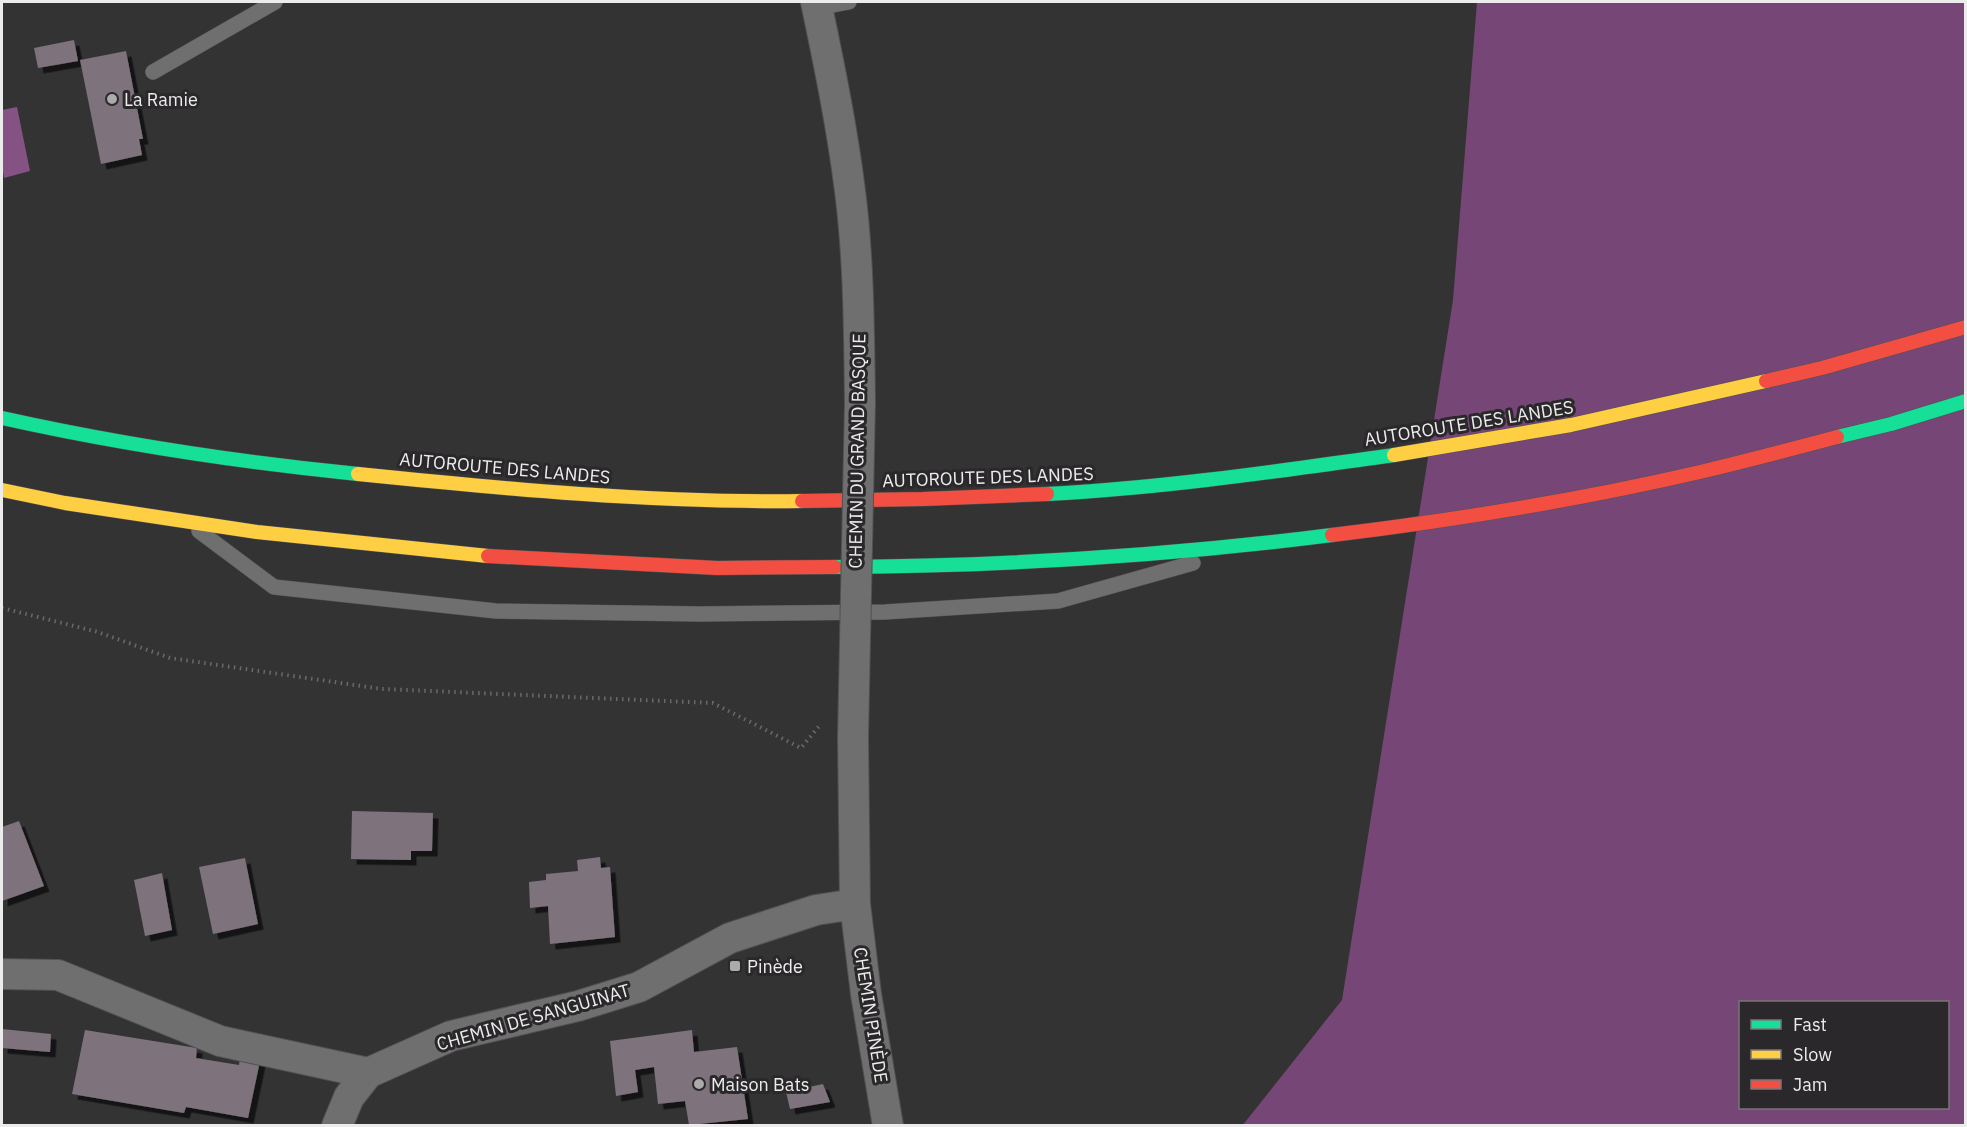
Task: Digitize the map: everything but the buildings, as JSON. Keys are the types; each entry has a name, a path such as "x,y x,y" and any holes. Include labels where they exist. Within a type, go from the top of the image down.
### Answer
{"highway":[{"name":"AUTOROUTE DES LANDES","path":"2,418 80,435 271,465 529,491 724,502 923,499 1083,492 1244,476 1441,448 1571,425 1822,368 1965,327"},
{"path":"2,490 65,503 256,532 480,556 717,568 904,567 1096,559 1257,545 1422,524 1558,501 1668,478 1891,423 1965,401"}],"street":[{"name":"CHEMIN DU GRAND BASQUE","path":"816,5 838,107 850,193 859,321 860,402 853,737 855,904"},
{"name":"CHEMIN DE SANGUINAT","path":"337,1125 349,1097 368,1073 451,1036 578,1006 639,987 730,938 816,910 855,904"},
{"name":"CHEMIN PINÈDE","path":"855,904 866,994 888,1125"},
{"path":"2,974 58,975 220,1041 368,1073"}],"lane":[{"path":"153,72 275,2"},
{"path":"816,5 849,2"},
{"path":"187,522 274,587 507,611 701,614 885,612 1058,602 1257,545"}],"path":[{"path":"2,608 98,632 170,658 382,689 713,703 801,748 823,722"}],"shaded area":[{"path":"1477,2 1965,2 1965,1125 1242,1126 1342,1000 1453,300"},
{"path":"17,107 30,171 4,178 2,110"}],"traffic: fast":[{"path":"1837,437 1891,424 1966,401"},
{"path":"2,418 179,451 358,474"},
{"path":"1047,494 1177,483 1394,455"},
{"path":"835,567 1022,562 1208,549 1332,535"}],"traffic: slow":[{"path":"1394,455 1571,425 1766,381"},
{"path":"358,474 524,490 635,497 802,501"},
{"path":"2,490 65,503 257,532 488,556"}],"traffic: jam":[{"path":"1766,381 1822,368 1966,327"},
{"path":"1332,535 1471,516 1609,492 1700,472 1837,437"},
{"path":"802,501 1047,494"},
{"path":"488,556 717,568 835,567"}],"place":[{"name":"La Ramie","path":"112,99"},
{"name":"Pinède","path":"735,966"},
{"name":"Maison Bats","path":"699,1084"}]}
